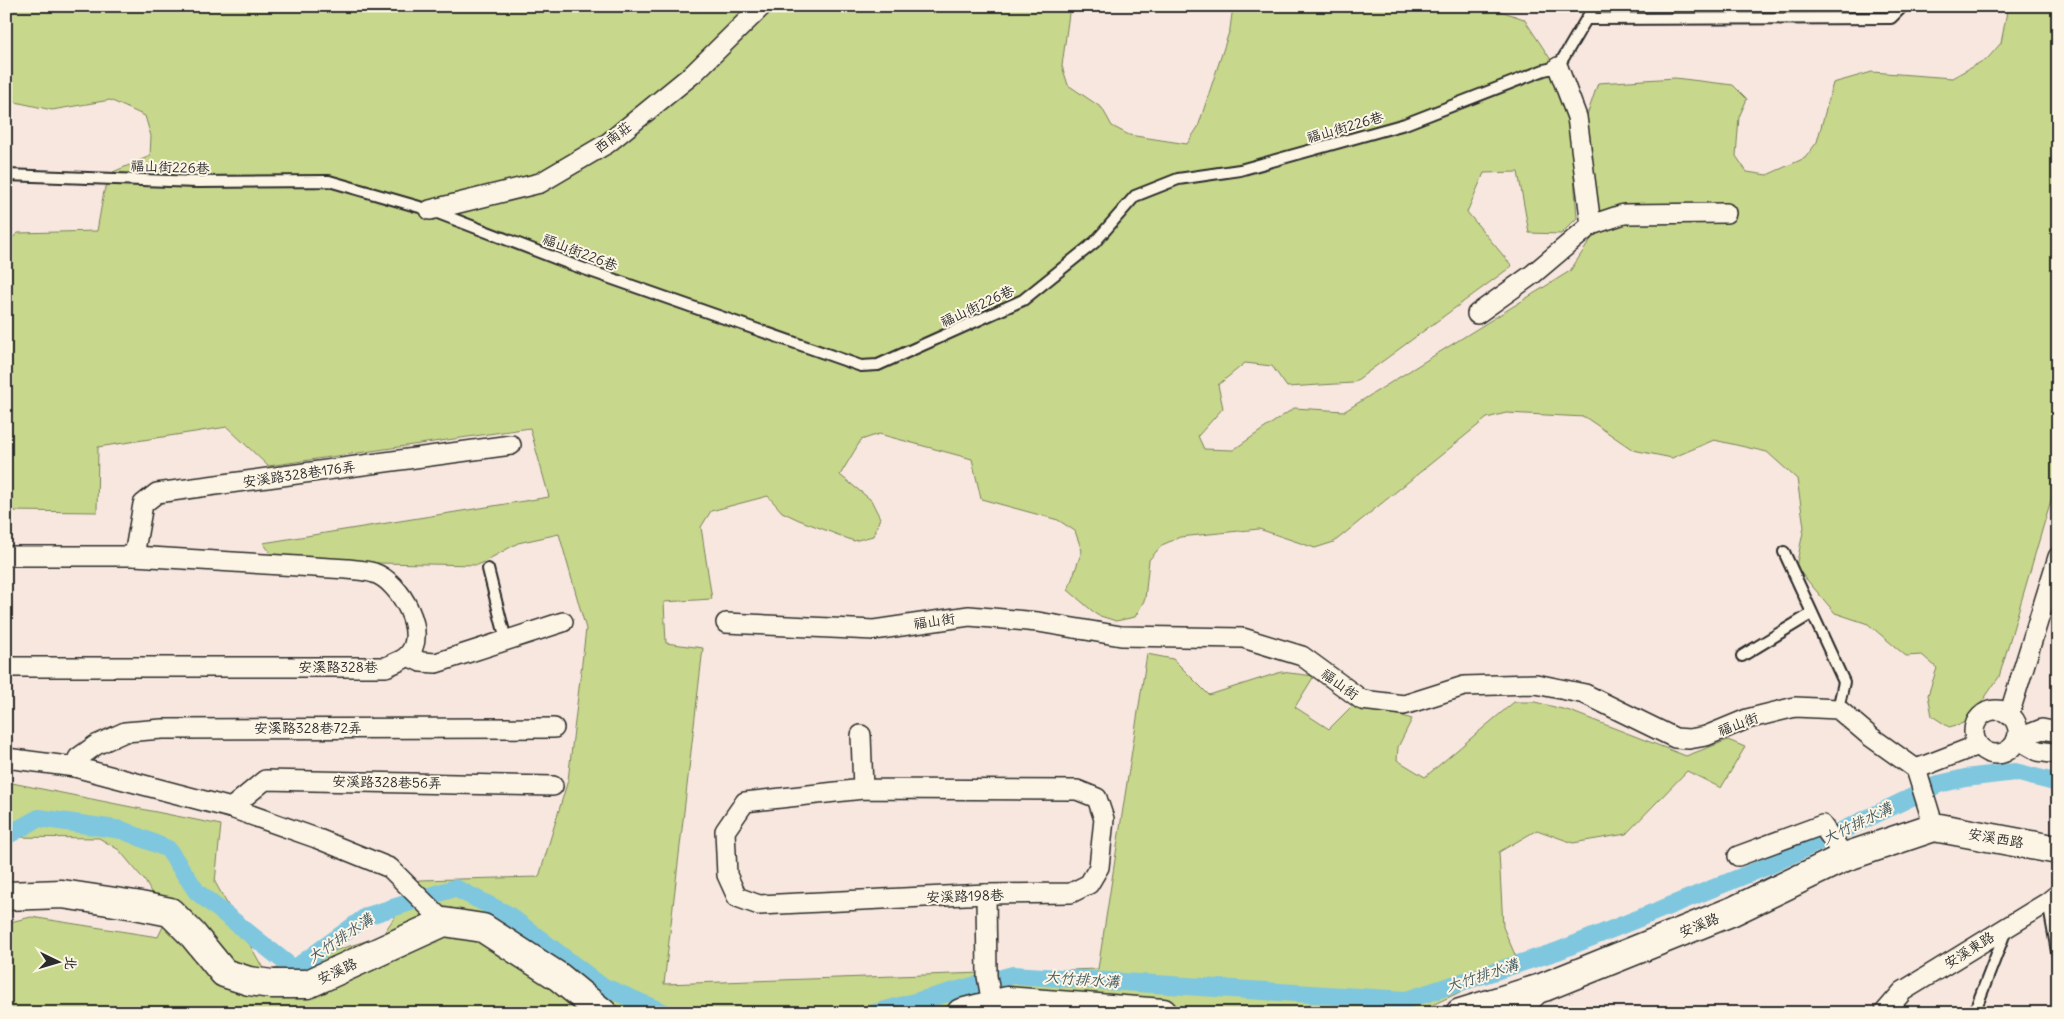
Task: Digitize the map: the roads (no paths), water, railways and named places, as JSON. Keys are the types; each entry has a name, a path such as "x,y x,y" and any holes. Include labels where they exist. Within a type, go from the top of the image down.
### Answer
{"street":[{"name":"西南莊","path":"430,210 540,183 608,143 694,73 762,6"},
{"path":"1558,67 1577,117 1592,225"},
{"path":"1477,314 1533,274 1592,225 1624,214 1726,213"},
{"name":"安溪路328巷176弄","path":"134,556 143,504 157,493 511,446"},
{"path":"6,556 134,556 347,569 375,573 395,586 407,604 414,624 414,642 408,656 421,662 436,663 563,622"},
{"path":"2009,715 2058,557"},
{"name":"福山街","path":"726,623 874,630 969,616 1038,622 1121,636 1243,638 1302,656 1362,700 1404,705 1464,686 1536,684 1585,694 1675,738 1689,739 1706,736 1747,719 1795,707 1838,709"},
{"name":"安溪路328巷","path":"6,667 386,667 408,656"},
{"path":"1838,709 1871,737 1916,769 1934,827"},
{"path":"1994,710 2009,715 2017,726 2017,739 2013,746 2000,754 1985,752 1978,745 1974,732 1976,724 1986,712 1994,710"},
{"name":"安溪路328巷72弄","path":"75,767 78,758 96,745 125,732 162,728 554,728"},
{"path":"2017,739 2042,729 2058,732"},
{"path":"861,734 863,788"},
{"path":"2017,739 2038,751 2058,754"},
{"path":"1916,769 1978,745"},
{"path":"6,758 75,767 231,808 316,838 390,868 444,922 483,928 559,978 603,1013"},
{"name":"安溪路328巷56弄","path":"231,808 265,780 553,786"},
{"name":"安溪路198巷","path":"863,788 1077,790 1097,798 1104,819 1099,867 1089,884 1071,893 986,894 759,905 737,897 727,875 725,831 745,802 863,788"},
{"path":"1738,856 1822,824 1842,854"},
{"name":"安溪西路","path":"1934,827 2058,850"},
{"name":"安溪路","path":"1460,1013 1544,988 1733,911 1807,874 1842,854 1934,827"},
{"name":"安溪路","path":"6,896 62,894 170,912 194,935 224,973 249,981 272,984 308,984 444,922"},
{"path":"986,894 990,992"},
{"name":"安溪東路","path":"1884,1013 1902,991 2053,898"},
{"path":"1519,1013 1544,988"},
{"path":"961,1013 990,992"},
{"path":"990,992 1007,1000 1163,1013"}],"lane":[{"path":"1558,67 1594,6"},
{"path":"1588,19 1891,18 1902,6"},
{"name":"福山街226巷","path":"6,175 197,182 329,181 430,210 573,265 861,366 878,366 1023,300 1095,242 1135,196 1178,179 1240,170 1406,124 1544,70 1558,67"},
{"path":"1784,552 1844,682 1838,709"},
{"path":"488,569 506,640"},
{"path":"1742,656 1811,614"},
{"path":"2053,898 2058,957"},
{"path":"1974,1013 2007,927"}],"waterway":[{"name":"大竹排水溝","path":"875,1013 1013,975 1406,1000 1558,951 1768,866 1939,784 1965,778 2015,772 2058,783"},
{"name":"大竹排水溝","path":"6,836 39,818 122,830 168,849 197,892 294,969 367,916 455,888 507,914 600,985 665,1013"}]}
